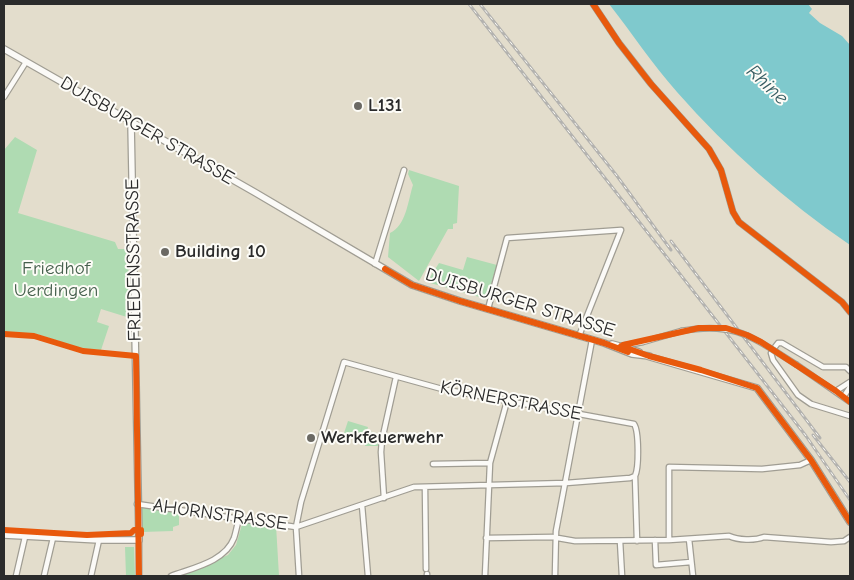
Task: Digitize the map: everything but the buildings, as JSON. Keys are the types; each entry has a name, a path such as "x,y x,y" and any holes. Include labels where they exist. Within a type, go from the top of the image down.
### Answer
{"main road":[{"name":"DUISBURGER STRASSE","path":"4,49 256,193 412,285 632,354 649,356"},
{"name":"FRIEDENSSTRASSE","path":"131,123 139,540"},
{"name":"DUISBURGER STRASSE","path":"604,344 621,346 642,354 756,387 811,460"},
{"path":"811,460 850,522"},
{"path":"4,535 139,540"},
{"path":"4,539 13,536"}],"street":[{"path":"593,4 656,90 709,149 721,170 733,212 739,222 837,297 846,305 850,312"},
{"path":"4,97 26,62"},
{"path":"376,264 404,170"},
{"path":"488,309 507,238 621,230 579,336"},
{"path":"621,346 681,331 714,327 732,330 761,342 848,398 850,387"},
{"path":"555,576 556,538 592,340"},
{"path":"642,354 640,347 643,342"},
{"path":"850,371 846,367 823,367 782,343 778,343 775,346 772,353 773,360 798,395 811,404 850,416"},
{"name":"KÖRNERSTRASSE","path":"296,526 301,502 344,362 442,389 634,424 637,432 637,469 635,476"},
{"path":"384,498 381,452 383,430 396,377"},
{"path":"836,391 850,382"},
{"path":"485,576 490,463 507,401"},
{"path":"669,540 668,468 671,466 716,469 762,468 800,465 811,460"},
{"path":"433,464 490,463"},
{"path":"635,476 637,541"},
{"name":"AHORNSTRASSE","path":"137,504 296,526 384,498 414,486 566,483 635,476"},
{"path":"425,487 426,573"},
{"path":"362,505 368,576"},
{"path":"171,576 218,557 234,539 239,519"},
{"path":"296,526 299,576"},
{"path":"486,538 637,541 729,536 734,539 758,539 764,537 837,542 850,537"},
{"path":"16,576 25,537"},
{"path":"44,576 53,538"},
{"path":"688,539 693,576"},
{"path":"92,576 99,540"},
{"name":"FRIEDENSSTRASSE","path":"139,540 139,576"},
{"path":"655,540 656,564 691,562"},
{"path":"620,541 622,576"}],"green space":[{"name":"Friedhof Uerdingen","path":"15,137 37,150 18,213 115,242 118,249 128,249 130,318 101,309 97,322 109,326 101,350 80,348 37,334 4,333 4,150"},
{"path":"409,170 459,186 457,223 453,224 453,229 448,229 419,281 388,257 390,233 400,225 403,219 413,185 408,174"},
{"path":"467,257 497,265 486,299 427,282 439,263 463,270"},
{"path":"348,421 368,427 364,440 344,433"},
{"path":"369,431 380,434 379,446 365,446"},
{"path":"144,506 179,511 179,525 173,527 173,531 142,532 142,508"},
{"path":"243,521 276,525 279,576 179,576 228,555 236,545"},
{"path":"125,547 134,547 135,576 126,576"}],"water":[{"name":"Rhine","path":"609,4 808,4 812,9 809,13 820,23 842,36 850,45 850,245 781,193 737,154 696,113 668,81"}],"railway":[{"path":"469,4 806,436 850,500"},
{"path":"480,4 617,176 671,250"},
{"path":"671,241 820,438"},
{"path":"813,435 850,482"}],"cycle path":[{"path":"593,4 619,43 651,84 709,149 721,170 733,212 739,222 842,302 850,312"},
{"path":"385,269 412,285 628,352"},
{"path":"623,345 699,328 726,328 761,342 850,402"},
{"path":"4,334 34,336 83,351 136,356 139,576"},
{"path":"621,346 757,388 811,460 850,522"},
{"path":"4,530 87,535 131,533 134,530 141,530 141,534"}],"place":[{"name":"L131","path":"358,106"},
{"name":"Building 10","path":"165,252"},
{"name":"Werkfeuerwehr","path":"311,438"}]}
